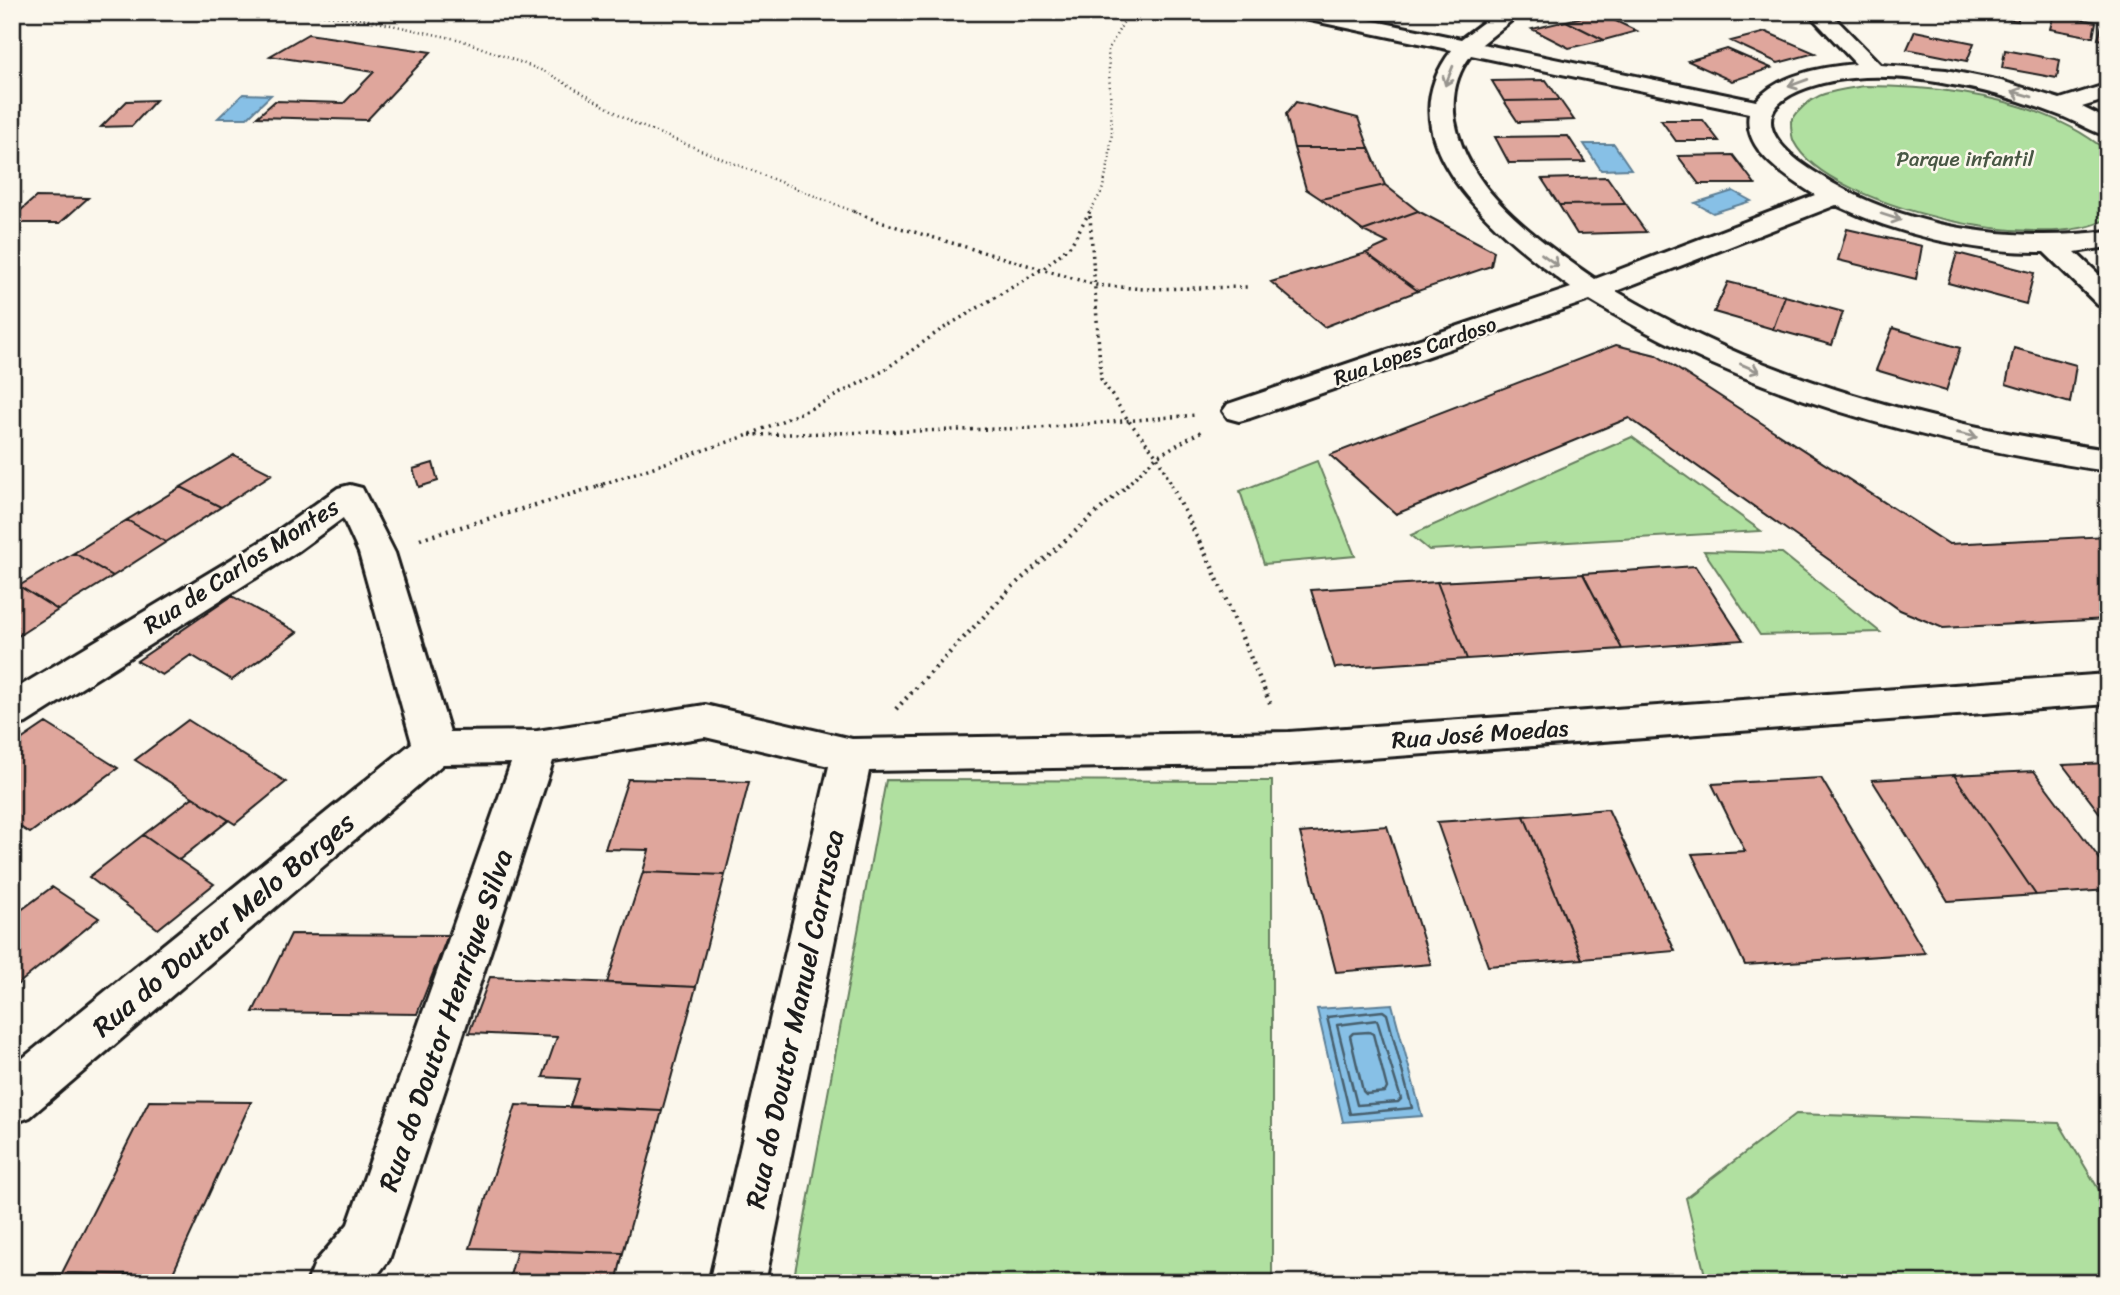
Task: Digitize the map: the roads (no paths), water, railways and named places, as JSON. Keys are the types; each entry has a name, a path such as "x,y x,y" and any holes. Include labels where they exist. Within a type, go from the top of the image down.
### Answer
{"street":[{"path":"1300,12 1762,108"},
{"path":"1512,12 1494,21 1464,47 1446,77 1440,112 1451,152 1478,195 1525,242 1592,290 1678,337 1784,382 1904,420 2034,451 2108,461"},
{"path":"1817,12 1875,71"},
{"path":"2108,129 2061,107 1974,82 1875,71 1813,78 1781,90 1762,108 1760,124 1766,141 1781,159 1805,178 1837,196 1920,226 1966,236 2052,244 2108,239"},
{"path":"2061,107 2108,91"},
{"name":"Rua Lopes Cardoso","path":"1239,411 1592,290 1837,196"},
{"path":"2052,244 2108,299"},
{"name":"Rua de Carlos Montes","path":"22,699 285,542 350,496 377,553 434,748"},
{"name":"Rua José Moedas","path":"434,748 537,747 705,721 852,755 1289,748 2108,688"},
{"name":"Rua do Doutor Henrique Silva","path":"335,1283 370,1241 537,747"},
{"name":"Rua do Doutor Melo Borges","path":"12,1099 434,748"},
{"name":"Rua do Doutor Manuel Carrusca","path":"737,1283 852,755"}],"water":[{"path":"243,94 271,95 247,118 218,118"},
{"path":"1584,144 1614,144 1631,169 1601,170"},
{"path":"1733,191 1751,201 1713,213 1695,203"},
{"path":"1392,1004 1422,1116 1343,1122 1317,1009"}],"park label":[{"name":"Parque infantil","path":"1965,159"}]}
